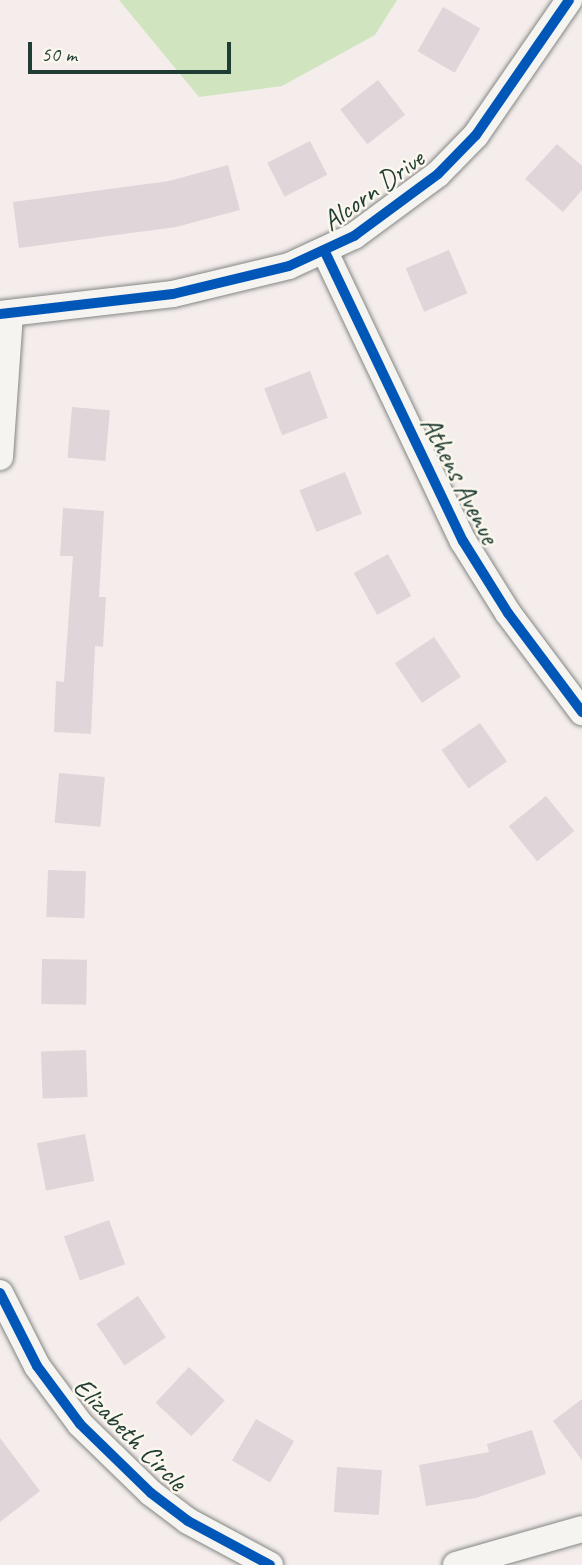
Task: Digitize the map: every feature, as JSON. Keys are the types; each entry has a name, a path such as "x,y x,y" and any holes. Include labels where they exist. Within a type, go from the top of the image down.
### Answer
{"street":[{"name":"Alcorn Drive","path":"5,314 173,294 255,275 325,252 397,206 477,135 569,0"},
{"name":"Athens Avenue","path":"325,252 463,541 508,613 582,712"},
{"path":"0,457 5,314"},
{"name":"Elizabeth Circle","path":"0,1293 37,1366 80,1424 160,1500 188,1521 270,1565"},
{"path":"456,1565 582,1529"}],"green space":[{"path":"119,0 397,0 375,35 282,86 199,97"}],"building":[{"path":"443,7 480,28 455,73 418,51"},
{"path":"378,80 405,115 367,144 340,110"},
{"path":"310,141 327,175 284,197 267,163"},
{"path":"557,144 582,166 582,190 563,212 525,179"},
{"path":"228,165 240,210 176,227 19,248 13,202 169,181"},
{"path":"449,250 467,293 424,312 406,268"},
{"path":"310,371 328,418 282,435 264,389"},
{"path":"72,407 110,410 105,461 68,458"},
{"path":"345,472 362,514 316,532 300,490"},
{"path":"63,508 104,511 99,597 106,597 103,647 95,646 91,734 54,732 56,681 64,682 73,556 60,556"},
{"path":"388,554 411,596 377,615 354,573"},
{"path":"434,637 461,677 422,703 395,663"},
{"path":"480,723 507,762 468,788 441,750"},
{"path":"59,773 105,777 100,827 55,823"},
{"path":"546,796 574,831 537,861 509,826"},
{"path":"48,870 86,871 84,918 46,917"},
{"path":"42,959 87,960 86,1005 41,1004"},
{"path":"86,1050 88,1097 43,1099 41,1052"},
{"path":"85,1134 94,1181 46,1190 37,1143"},
{"path":"109,1220 125,1264 80,1281 64,1236"},
{"path":"138,1296 166,1337 125,1365 97,1324"},
{"path":"189,1367 225,1400 191,1436 156,1403"},
{"path":"582,1399 582,1460 553,1421"},
{"path":"256,1419 294,1441 270,1483 232,1461"},
{"path":"532,1430 546,1474 476,1498 426,1506 419,1465 489,1452 487,1444"},
{"path":"0,1438 40,1491 0,1522"},
{"path":"337,1467 382,1470 379,1515 334,1512"}],"cycle path":[{"path":"0,314 173,294 289,266 354,236 438,174 476,135 569,0"},
{"path":"325,252 463,541 508,613 582,712"},
{"path":"0,1293 37,1366 80,1424 151,1493 188,1521 270,1565"}]}
